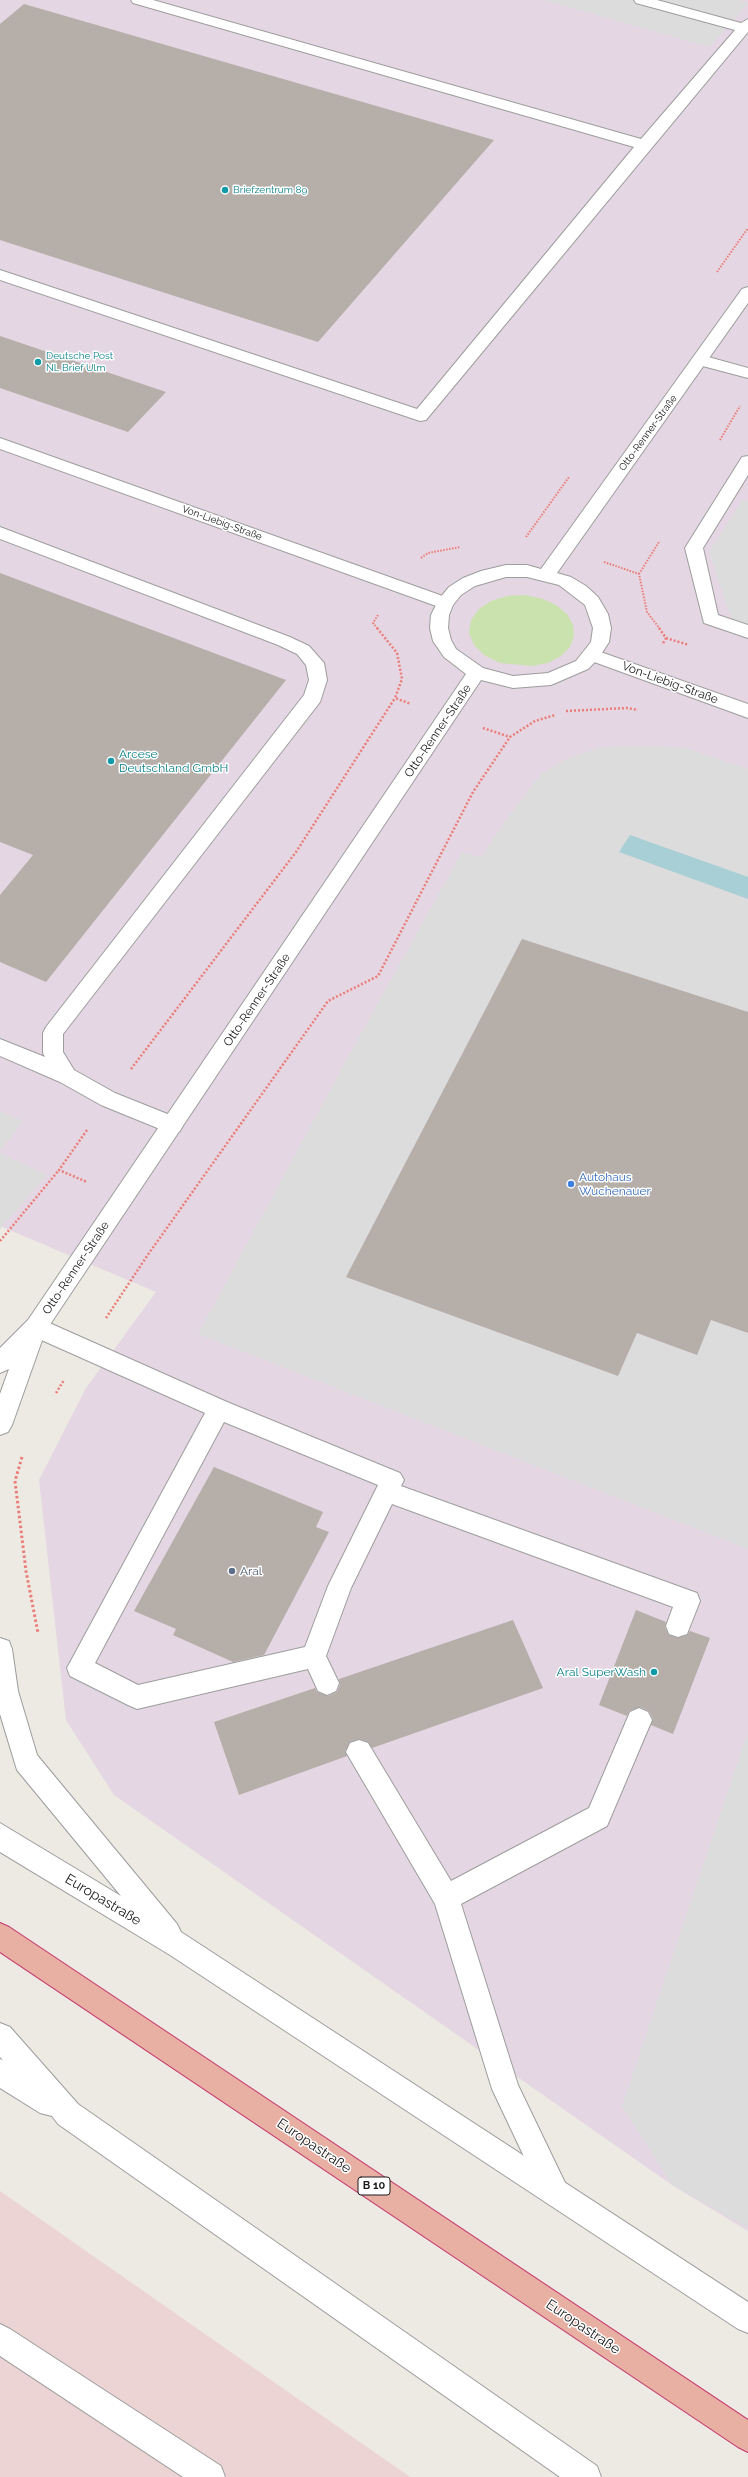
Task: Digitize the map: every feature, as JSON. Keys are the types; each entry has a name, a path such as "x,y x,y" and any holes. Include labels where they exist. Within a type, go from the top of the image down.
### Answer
{"highway":[{"name":"Europastraße","path":"0,1936 748,2437"}],"street":[{"path":"138,0 644,145"},
{"path":"0,275 420,416 644,145 746,26 641,0"},
{"name":"Otto-Renner-Straße","path":"546,575 701,360 748,292"},
{"path":"701,360 748,373"},
{"name":"Von-Liebig-Straße","path":"0,444 445,603"},
{"path":"748,461 694,548 710,619 748,632"},
{"path":"0,533 284,641 303,650 315,663 318,680 313,697 53,1033 53,1053 68,1076"},
{"name":"Otto-Renner-Straße","path":"506,571 546,575 565,581 580,590 592,601 599,614 602,628 600,642 582,665 568,673 532,682 494,678 477,673 450,654 442,641 439,622 445,603 455,591 469,582 487,575 506,571"},
{"name":"Von-Liebig-Straße","path":"592,654 748,711"},
{"name":"Otto-Renner-Straße","path":"0,1363 36,1327 477,673"},
{"path":"0,1047 68,1076 108,1099 172,1125"},
{"path":"36,1327 219,1409 392,1480 340,1586 314,1656 327,1683"},
{"name":"Otto-Renner-Straße","path":"0,1425 36,1327"},
{"path":"219,1409 79,1668 137,1697 314,1656"},
{"path":"386,1491 688,1600 678,1626"},
{"path":"0,1649 6,1691 26,1761 179,1946"},
{"path":"446,1898 598,1817 639,1720"},
{"path":"359,1752 446,1898 506,2089 555,2191"},
{"name":"Europastraße","path":"0,1836 18,1849 179,1946 748,2318"},
{"path":"0,2037 68,2114"},
{"path":"0,2073 68,2114 586,2477"},
{"path":"0,2339 210,2477"}],"path":[{"path":"51,1400 147,1256 328,1001 378,976 394,948 473,792 510,737 535,721 568,711 627,708 645,673 666,638 647,612 642,595 639,574 564,548 526,537 520,538"},
{"path":"0,1241 59,1170 108,1099 296,852 395,698 402,679 397,652 373,622 419,559 449,548 464,547"},
{"path":"395,698 447,717 510,737"},
{"path":"59,1170 124,1197"},
{"path":"23,1453 15,1481 26,1571 39,1640"}],"shaded area":[{"path":"0,0 748,0 748,2231 672,2185 114,1795 66,1720 39,1480 86,1388 156,1292 0,1226"},
{"path":"544,0 738,0 748,3 710,47"},
{"path":"743,499 748,501 748,626 732,621 709,552"},
{"path":"601,747 683,747 748,769 748,1012 522,939 346,1277 618,1376 637,1333 696,1355 711,1320 748,1333 748,1549 198,1334 348,1057 462,852 481,857 509,816 541,774 566,759"},
{"path":"0,1111 23,1121 0,1151"},
{"path":"0,1153 47,1175 0,1229"},
{"path":"748,1731 748,2228 672,2185 622,2106"},
{"path":"0,2191 410,2477 0,2477"}],"green space":[{"path":"525,595 543,599 556,605 567,614 573,625 574,636 570,647 561,656 548,663 532,666 500,663 484,655 474,645 469,633 471,620 479,609 491,601 507,596"}],"water":[{"path":"630,835 748,877 748,899 619,852"}],"building":[{"name":"Briefzentrum 89","path":"24,4 494,140 318,342 0,240 0,24"},
{"name":"Deutsche Post NL Brief Ulm","path":"0,336 166,392 128,432 0,388"},
{"name":"Arcese Deutschland GmbH","path":"0,573 286,680 46,982 0,962 0,895 33,855 0,842"},
{"name":"Autohaus Wuchenauer","path":"522,939 748,1012 748,1333 711,1320 697,1355 637,1333 618,1376 346,1277"},
{"name":"Aral","path":"214,1467 323,1512 316,1527 329,1532 264,1655 233,1662 173,1635 176,1629 134,1611"},
{"name":"Aral SuperWash","path":"636,1610 666,1622 665,1627 669,1635 678,1638 687,1635 690,1631 710,1638 673,1734 651,1725 653,1719 649,1711 640,1707 629,1711 627,1716 599,1705"},
{"path":"513,1620 543,1688 372,1748 368,1742 359,1739 350,1742 345,1751 347,1756 239,1795 214,1722 315,1688 317,1692 328,1696 337,1692 340,1684 339,1679"}],"place":[{"name":"Briefzentrum 89","path":"225,190"},
{"name":"Deutsche Post NL Brief Ulm","path":"38,362"},
{"name":"Arcese Deutschland GmbH","path":"111,761"},
{"name":"Autohaus Wuchenauer","path":"571,1184"},
{"name":"Aral","path":"232,1571"},
{"name":"Aral SuperWash","path":"654,1672"}]}
